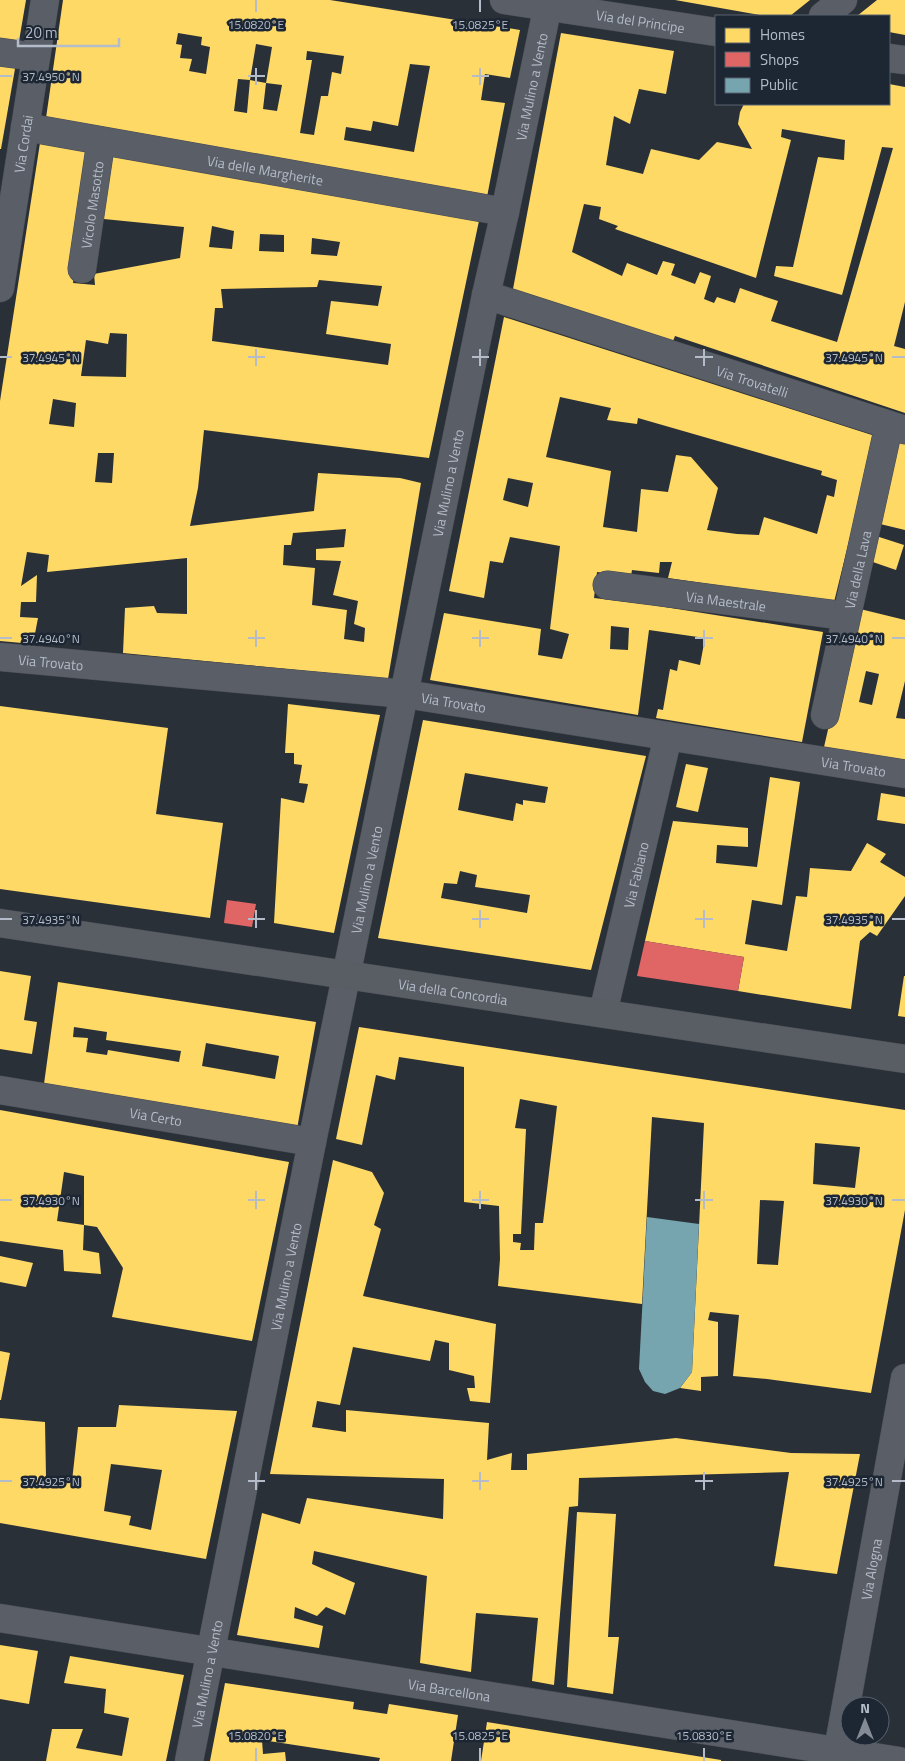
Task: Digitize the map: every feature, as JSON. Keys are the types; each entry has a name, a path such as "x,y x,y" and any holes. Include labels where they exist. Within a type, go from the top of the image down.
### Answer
{"main road":[{"name":"Via della Concordia","path":"0,923 905,1060"}],"street":[{"name":"Via Cordai","path":"0,288 45,0"},
{"name":"Via del Principe","path":"504,0 548,3 715,32"},
{"path":"824,15 843,0"},
{"name":"Via Mulino a Vento","path":"188,1761 346,974 548,3"},
{"path":"0,52 36,57"},
{"path":"890,58 905,60"},
{"name":"Via delle Margherite","path":"25,128 505,212"},
{"name":"Vicolo Masotto","path":"82,269 101,141"},
{"name":"Via Trovatelli","path":"486,295 897,427"},
{"name":"Via della Lava","path":"825,715 846,616 897,427"},
{"name":"Via Maestrale","path":"607,585 846,616"},
{"name":"Via Trovato","path":"0,657 405,694 905,774"},
{"name":"Via Fabiano","path":"602,1013 668,736"},
{"name":"Via Certo","path":"0,1090 312,1142"},
{"name":"Via Alogna","path":"837,1756 898,1463 905,1378"},
{"name":"Via Barcellona","path":"0,1618 837,1756 899,1761"}],"building: Homes":[{"path":"0,0 26,0 18,47 0,44"},
{"path":"63,0 330,0 520,30 510,78 485,74 481,100 505,103 487,197 46,118","holes":["178,33 202,37 201,45 210,47 206,74 189,71 192,59 180,58 182,45 176,44","256,44 272,47 266,83 250,80","307,51 344,56 341,74 332,72 328,96 321,96 314,135 300,133 312,60 306,60","410,64 430,66 414,152 344,140 346,127 371,131 373,121 398,126","238,79 250,80 247,113 234,111","266,83 282,85 277,111 263,109"]},
{"path":"675,0 810,0 791,15 760,15"},
{"path":"877,0 905,0 905,35 890,32 890,15 858,15"},
{"path":"561,33 674,51 666,94 639,89 630,124 614,116 606,165 643,174 651,149 699,160 717,142 752,149 738,124 744,105 890,105 890,84 905,87 905,302 894,346 905,349 905,413 675,336 671,346 513,289","holes":["782,129 845,140 844,160 818,157 793,267 776,266 774,276 842,295 882,147 893,148 837,342 771,321 778,301 740,288 735,303 717,297 714,303 704,299 711,276 700,272 695,284 671,275 675,264 663,261 657,275 627,263 622,276 572,252 584,204 601,207 599,219 618,226 615,229 756,278 791,140 781,137"]},
{"path":"0,61 16,63 1,149 0,149"},
{"path":"40,143 93,151 73,283 95,285 94,274 180,258 184,227 94,218 104,152 480,216 429,458 204,430 198,488 190,526 314,511 318,473 400,478 421,483 388,679 123,653 125,608 154,606 157,613 187,614 187,558 47,572 49,555 27,552 21,586 37,575 36,602 21,602 20,617 38,618 33,644 0,641 0,401","holes":["212,226 234,231 232,249 209,247","260,234 284,235 284,252 259,251","312,238 340,242 337,256 311,254","319,280 382,286 378,306 331,301 326,334 391,344 388,365 212,341 215,308 223,308 221,289 317,287","110,333 127,334 126,377 81,376 86,340 108,344","53,399 76,403 74,427 49,424","98,453 114,453 112,483 95,482","346,529 344,547 316,549 316,560 341,561 333,595 358,601 354,624 365,628 364,642 344,639 347,610 312,605 315,568 283,565 284,545 291,545 293,533"]},
{"path":"504,317 875,436 834,602 668,578 672,562 660,562 659,573 632,570 631,576 597,572 594,598 652,605 823,632 802,742 656,718 658,709 663,710 670,669 677,671 679,660 700,665 705,638 649,630 638,715 430,680 444,613 541,629 538,655 562,659 569,634 550,629 560,546 510,537 503,563 490,561 484,598 449,591","holes":["560,397 611,408 607,420 637,424 638,418 822,471 821,475 837,480 834,497 827,495 817,534 764,517 759,535 707,530 718,488 691,457 676,455 668,492 641,489 637,532 603,527 611,471 546,457","508,478 533,483 528,507 503,500","611,626 629,628 628,650 610,649"]},
{"path":"895,440 905,443 905,530 876,523"},
{"path":"873,535 904,545 896,570 867,560"},
{"path":"856,608 905,620 905,681 896,718 905,719 905,762 824,747","holes":["866,671 879,674 872,705 859,702"]},
{"path":"288,704 380,715 334,933 274,923 281,798 304,803 308,784 299,783 302,765 294,764 294,753 285,753"},
{"path":"0,706 168,728 156,814 223,823 210,918 0,889"},
{"path":"423,720 646,756 591,970 378,938","holes":["465,773 548,787 545,803 523,800 523,805 516,803 513,821 458,810","460,871 477,875 475,887 530,895 527,913 441,898 444,883 457,884"]},
{"path":"686,764 708,768 698,812 676,807"},
{"path":"770,777 800,782 782,905 752,900 745,944 787,951 796,896 807,897 810,868 851,871 867,843 886,854 880,862 905,877 905,896 877,936 870,932 860,941 851,1009 738,991 744,957 645,941 673,821 748,828 748,847 717,845 716,863 757,867"},
{"path":"881,793 905,797 905,824 877,820"},
{"path":"0,971 31,976 24,1020 37,1022 32,1054 0,1049"},
{"path":"905,976 905,1017 898,1016"},
{"path":"58,982 316,1022 297,1129 44,1084","holes":["74,1027 107,1032 106,1040 181,1051 179,1062 108,1050 107,1055 86,1052 88,1038 73,1037","206,1043 279,1056 275,1079 202,1066"]},
{"path":"359,1027 905,1110 905,1210 871,1393 733,1376 739,1315 710,1312 708,1320 718,1322 718,1376 701,1377 701,1391 680,1388 692,1372 704,1123 652,1117 642,1304 498,1286 500,1259 499,1206 464,1202 464,1067 399,1057 395,1080 376,1075 362,1145 336,1139","holes":["520,1099 557,1106 543,1223 535,1223 534,1250 520,1250 521,1243 513,1242 513,1234 521,1234 526,1129 515,1128","815,1143 860,1147 855,1188 813,1184","760,1200 784,1201 778,1265 757,1264"]},
{"path":"0,1110 289,1162 252,1341 112,1317 123,1268 97,1227 84,1225 83,1250 99,1253 101,1274 64,1271 63,1250 0,1241","holes":["64,1172 84,1176 84,1225 57,1221"]},
{"path":"333,1160 372,1172 384,1193 374,1225 381,1229 363,1296 496,1324 490,1403 470,1401 467,1388 475,1388 474,1376 449,1370 449,1343 435,1340 430,1361 353,1347 340,1405 317,1401 312,1427 346,1432 346,1410 489,1423 487,1460 512,1453 511,1470 527,1470 527,1454 676,1438 791,1453 860,1454 837,1574 774,1566 789,1472 579,1478 578,1506 569,1507 554,1685 532,1681 538,1618 476,1613 471,1672 420,1663 427,1576 314,1551 312,1564 355,1583 345,1615 326,1607 317,1616 295,1607 294,1618 323,1626 319,1648 237,1635 262,1513 300,1524 307,1498 443,1519 444,1479 270,1474"},
{"path":"0,1256 33,1263 26,1287 0,1282"},
{"path":"0,1351 10,1353 1,1400 0,1400"},
{"path":"119,1405 237,1411 206,1559 0,1523 0,1418 45,1422 46,1477 72,1481 78,1427 116,1427","holes":["111,1464 162,1470 151,1530 129,1525 131,1516 104,1511"]},
{"path":"577,1512 616,1514 608,1637 619,1637 613,1694 567,1687"},
{"path":"0,1645 38,1651 29,1704 0,1699"},
{"path":"70,1656 184,1675 166,1761 46,1761 52,1729 83,1729 76,1748 122,1756 129,1718 104,1713 106,1689 64,1683"},
{"path":"225,1683 354,1702 353,1709 387,1714 389,1704 458,1715 451,1761 379,1761 380,1758 262,1740 263,1754 285,1752 286,1761 210,1761"},
{"path":"487,1722 721,1760 721,1761 481,1761"}],"building: Shops":[{"path":"227,900 256,904 252,927 224,923"},
{"path":"645,941 744,957 738,991 637,976"}],"building: Public":[{"path":"647,1217 699,1224 692,1372 680,1388 665,1394 653,1391 645,1382 639,1369"}]}
